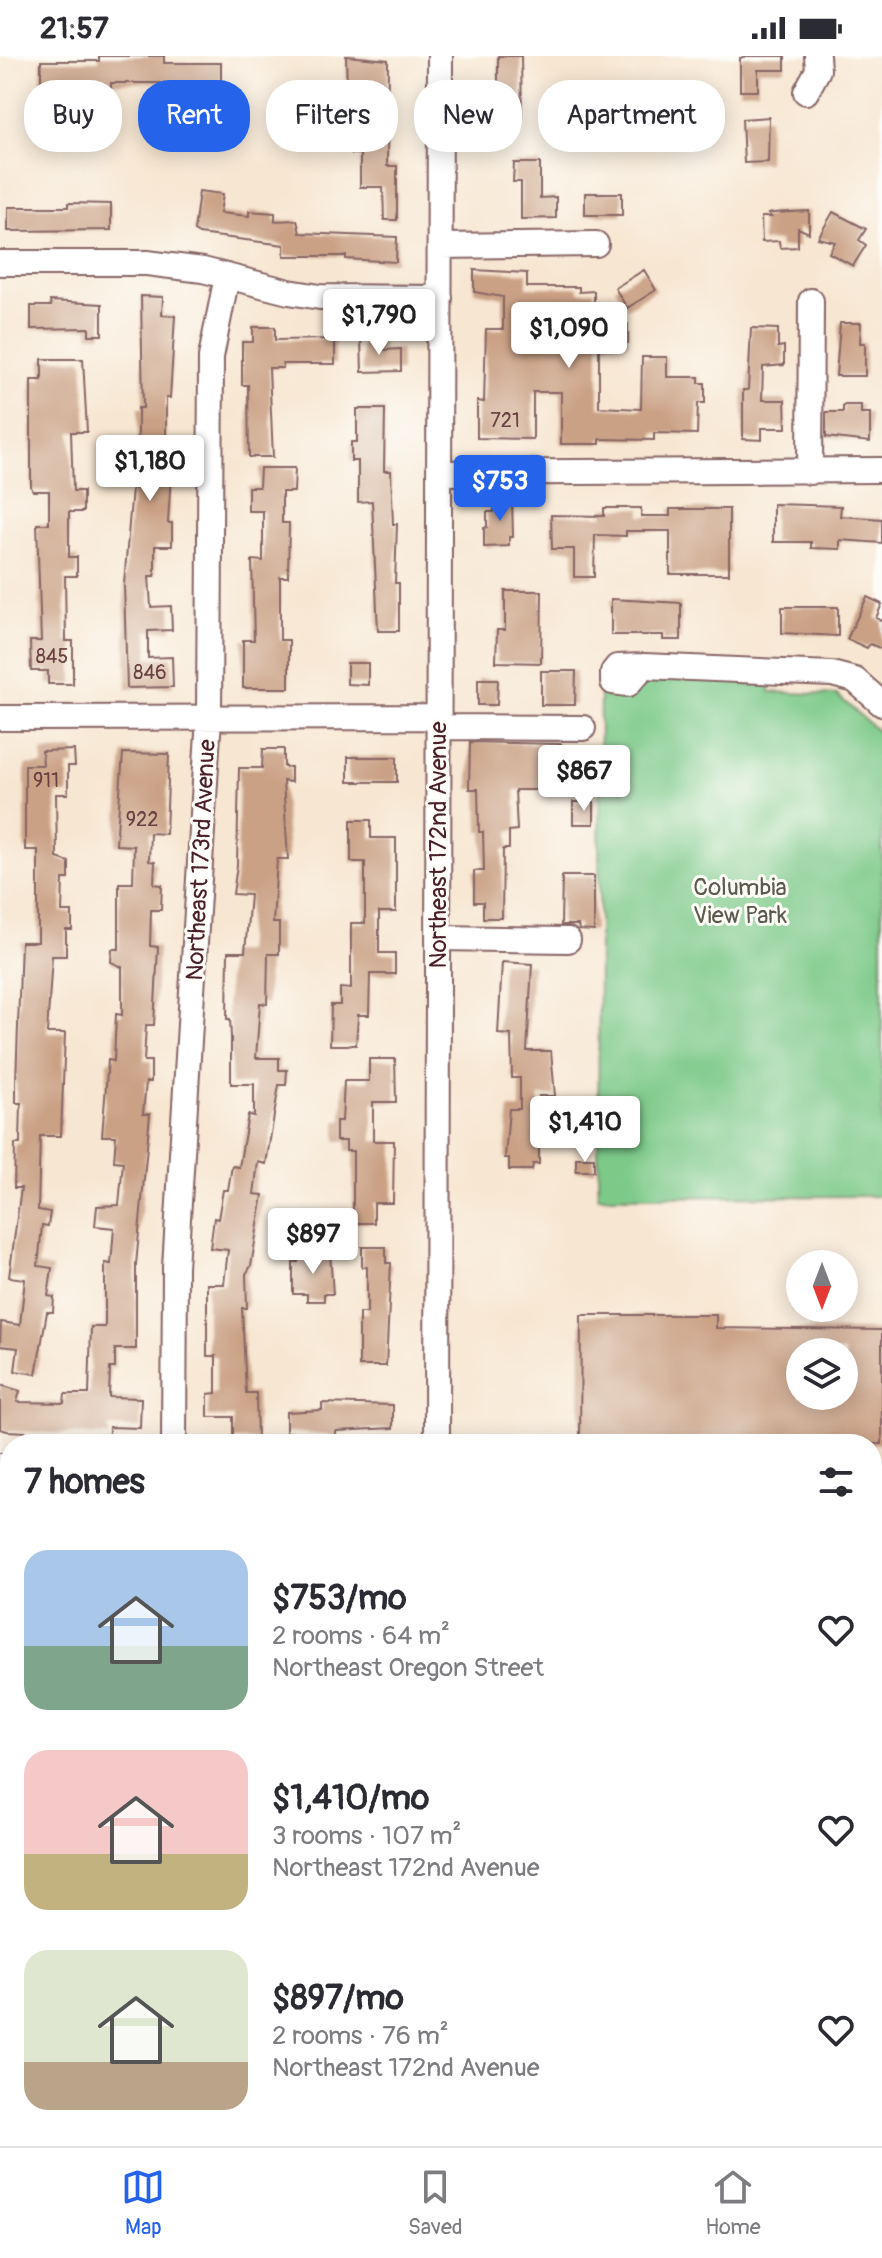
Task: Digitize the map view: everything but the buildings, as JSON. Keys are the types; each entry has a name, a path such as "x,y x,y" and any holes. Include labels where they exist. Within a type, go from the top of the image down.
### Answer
{"street":[{"name":"Northeast 172nd Avenue","path":"437,1434 440,56"},
{"path":"806,92 818,70 817,56"},
{"path":"440,246 596,244"},
{"path":"0,263 147,263 227,276 320,297 440,298"},
{"name":"Northeast 173rd Avenue","path":"174,1434 175,1267 209,717 211,357 227,276"},
{"path":"810,472 811,301"},
{"path":"439,473 882,470"},
{"path":"644,666 843,675 866,687 882,704"},
{"path":"0,718 209,717 583,728"},
{"path":"438,938 568,940"}],"green space":[{"name":"Columbia View Park","path":"600,670 770,670 770,692 837,695 882,735 882,1196 598,1197"}]}
